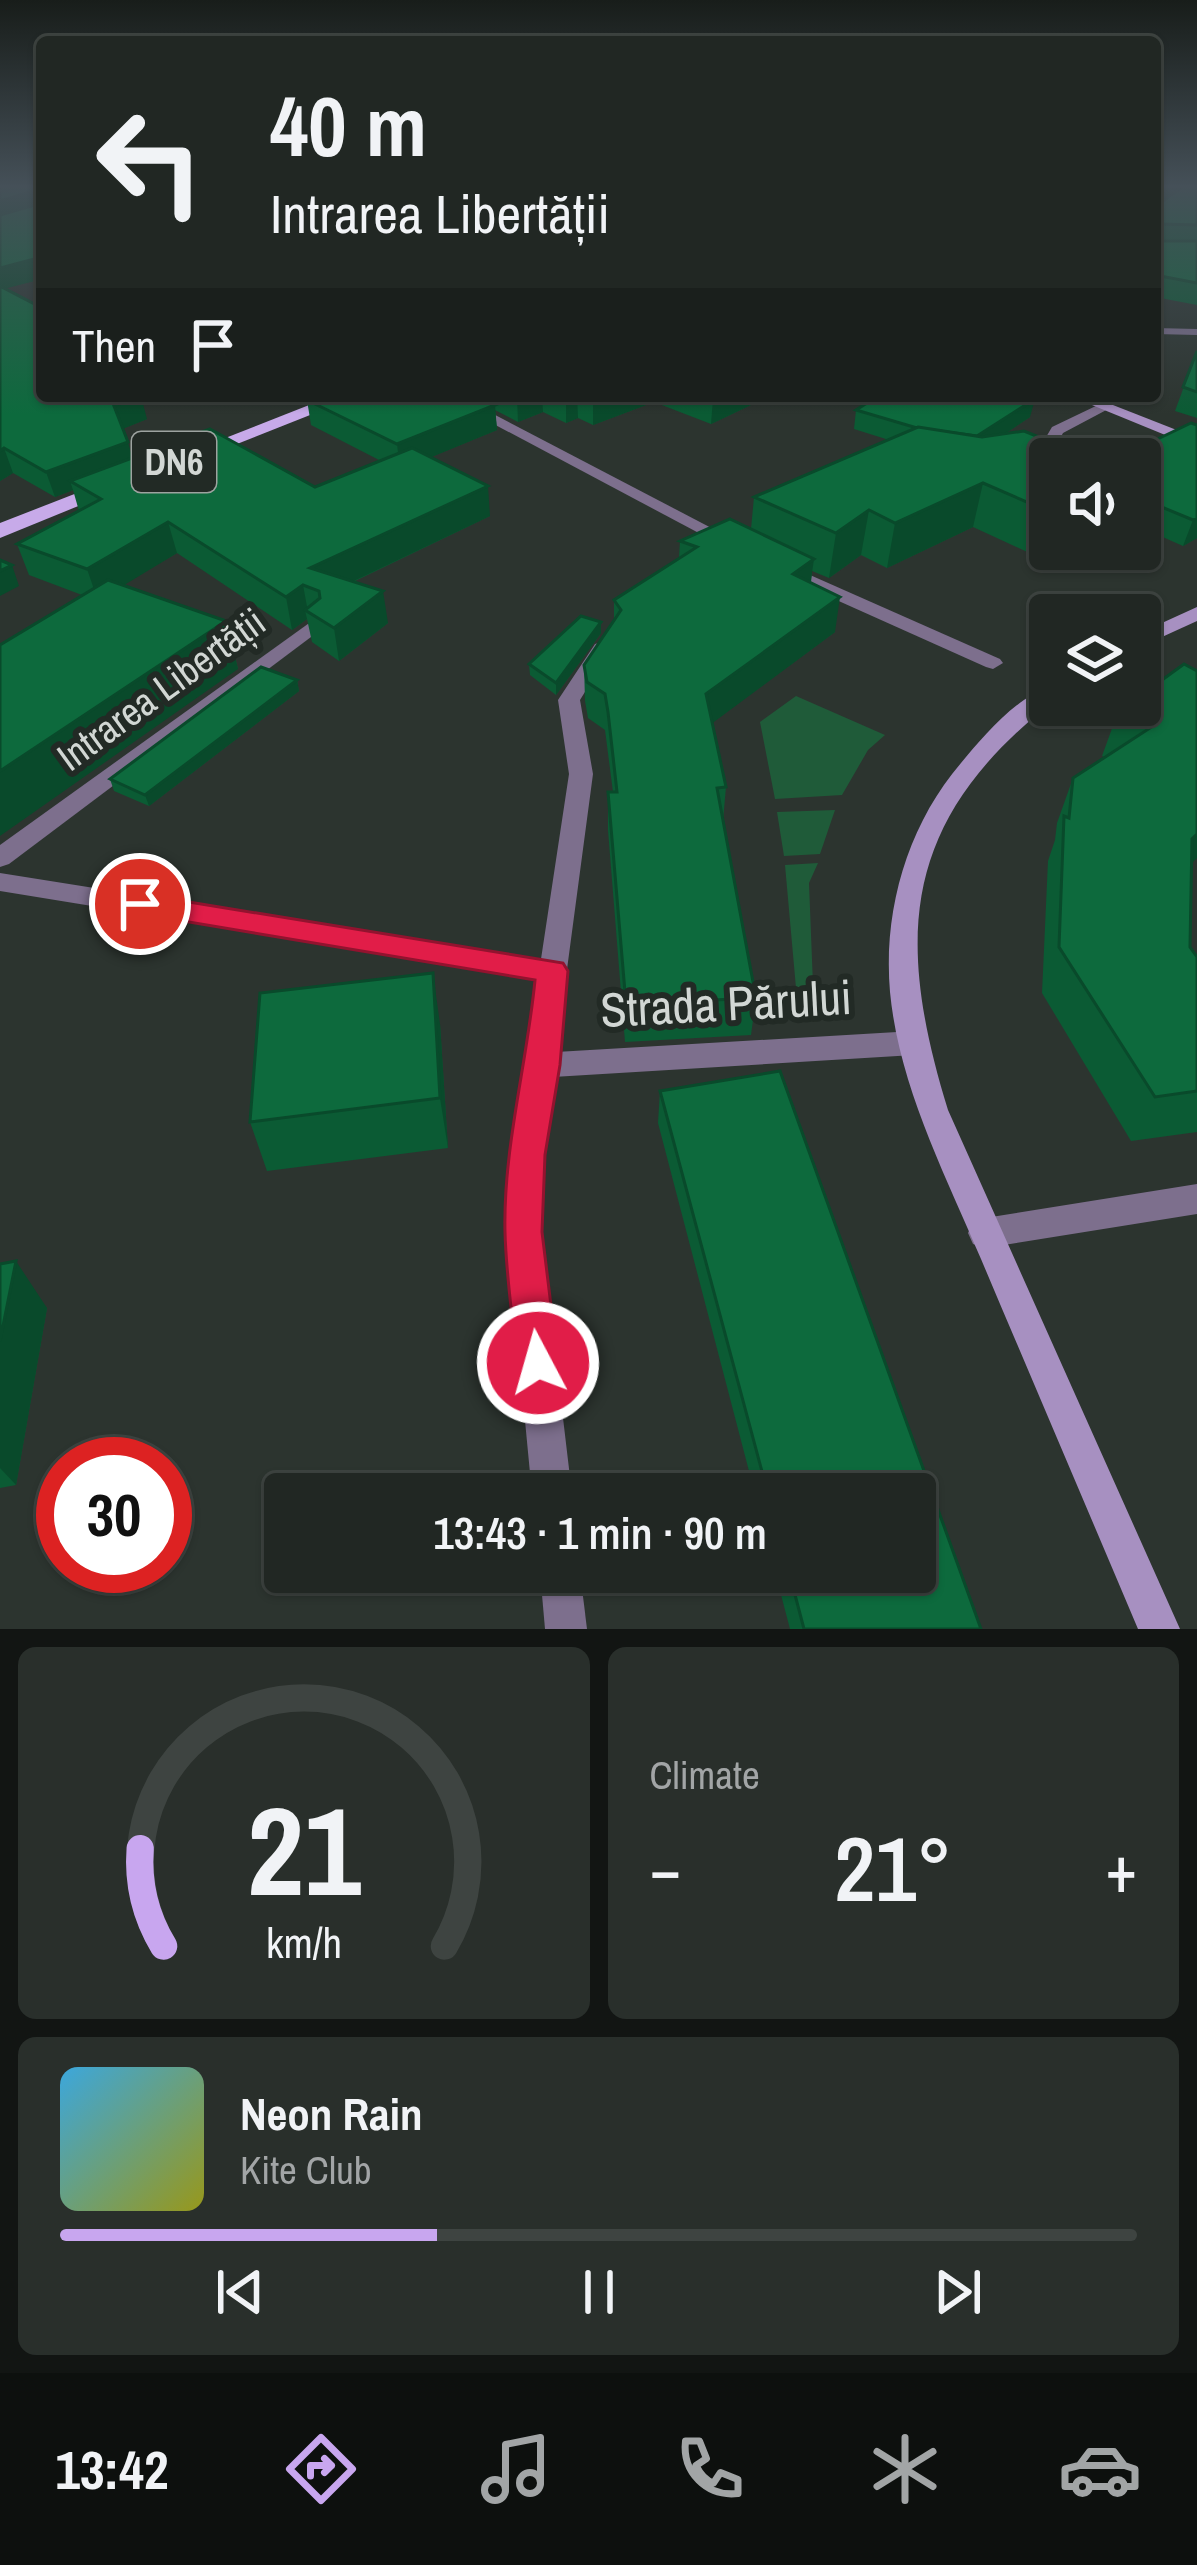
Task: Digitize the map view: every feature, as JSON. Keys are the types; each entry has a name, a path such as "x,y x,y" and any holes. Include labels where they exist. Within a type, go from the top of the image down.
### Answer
{"main road":[{"name":"DN6","path":"176,461 333,402"},
{"path":"1092,402 1197,443"},
{"name":"DN6","path":"0,531 133,477"},
{"path":"1161,631 1197,614"},
{"path":"1029,708 972,758 940,804 919,860 906,921 903,977 914,1043 933,1110 1159,1629"}],"street":[{"path":"460,402 748,551"},
{"path":"1000,468 1048,448 1058,430 1105,407"},
{"path":"800,577 993,663"},
{"name":"Intrarea Libertății","path":"0,858 312,627"},
{"name":"Strada Părului","path":"550,1473 524,1232 527,1155 581,773 569,700 607,642"},
{"path":"0,882 552,971"},
{"name":"Strada Părului","path":"543,1065 914,1043"},
{"path":"985,1233 1197,1199"},
{"path":"562,1593 566,1629"}],"lane":[{"path":"1161,331 1197,332"}],"green space":[{"path":"796,696 885,735 868,750 842,795 775,799 760,722"},
{"path":"835,810 820,854 784,856 777,812"},
{"path":"818,863 809,883 813,985 796,988 785,865"}],"building":[{"path":"1161,262 1197,262 1197,283 1161,276"},
{"path":"0,286 36,305 36,402 124,402 114,406 128,442 46,472 4,448 0,451"},
{"path":"1197,351 1197,392 1183,387"},
{"path":"311,402 495,405 397,444"},
{"path":"869,402 1030,402 977,436 917,428 856,410"},
{"path":"1191,423 1197,425 1197,518 1193,520 1161,507 1160,438"},
{"path":"918,427 982,437 1024,431 1042,438 1029,438 1029,503 983,483 895,523 869,510 836,533 754,497"},
{"path":"210,429 315,487 412,448 488,486 310,568 383,591 334,628 305,610 320,598 319,591 303,585 286,597 168,522 87,569 17,544 101,499 70,481"},
{"path":"730,519 814,559 793,574 840,597 706,694 726,787 717,788 756,998 626,1004 608,792 617,792 608,712 605,694 587,682 584,665 621,610 614,600 697,547 680,541"},
{"path":"108,580 226,621 0,771 0,645"},
{"path":"581,616 601,622 556,683 529,664"},
{"path":"1184,664 1197,671 1197,834 1192,839 1190,947 1197,957 1197,1091 1155,1097 1059,947 1064,816 1069,818 1073,778 1150,728 1146,726 1161,726 1161,681"},
{"path":"261,667 297,680 145,795 110,779"},
{"path":"433,973 440,1098 250,1122 260,993"},
{"path":"780,1071 925,1473 762,1473 660,1091"},
{"path":"16,1261 0,1341 0,1264"},
{"path":"936,1504 981,1629 804,1629 795,1593 936,1593"}],"route":[{"path":"140,904 552,971 543,1065 527,1155 524,1232 538,1363"}]}
